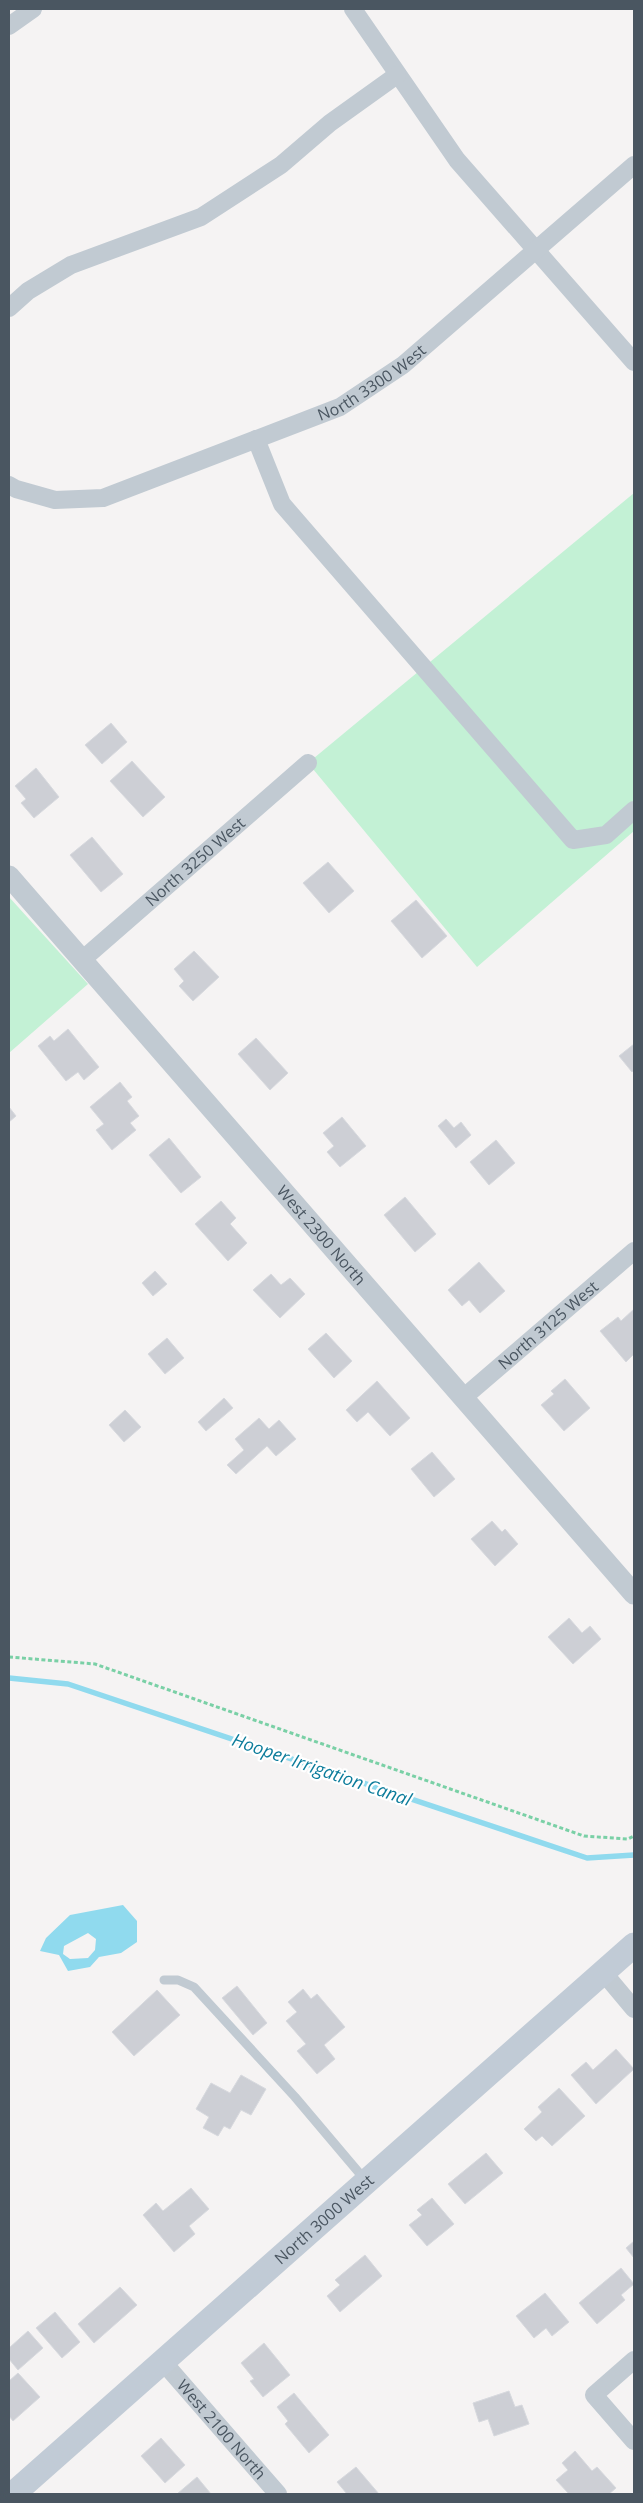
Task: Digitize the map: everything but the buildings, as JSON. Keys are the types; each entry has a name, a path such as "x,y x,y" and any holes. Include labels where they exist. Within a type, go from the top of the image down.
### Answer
{"main road":[{"name":"North 3000 West","path":"14,2494 164,2364 366,2181 634,1945"}],"street":[{"path":"9,26 33,9"},
{"path":"353,9 457,160 634,362"},
{"path":"9,308 28,291 71,265 202,217 281,165 330,123 398,75"},
{"name":"North 3300 West","path":"9,484 16,489 55,500 103,498 340,406 403,365 634,165"},
{"path":"256,439 282,504 573,840 606,835 634,810"},
{"name":"North 3250 West","path":"82,960 308,763"},
{"name":"West 2300 North","path":"9,876 634,1594"},
{"name":"North 3125 West","path":"463,1398 634,1251"},
{"path":"603,1972 634,2009"},
{"path":"634,2360 594,2396 634,2441"},
{"name":"West 2100 North","path":"164,2364 278,2494"}],"lane":[{"path":"164,1980 178,1980 194,1987 295,2098 366,2181"}],"path":[{"path":"9,1657 94,1664 584,1836 628,1839 634,1836"}],"green space":[{"path":"634,493 634,831 477,967 308,763"},
{"path":"9,897 88,984 9,1053"}],"water":[{"path":"123,1905 137,1921 137,1942 121,1953 99,1957 90,1967 68,1971 59,1955 40,1951 46,1938 70,1915","holes":["88,1933 96,1939 95,1950 88,1958 70,1959 63,1954 64,1946"]}],"waterway":[{"name":"Hooper Irrigation Canal","path":"9,1678 68,1684 587,1858 634,1855"}]}
